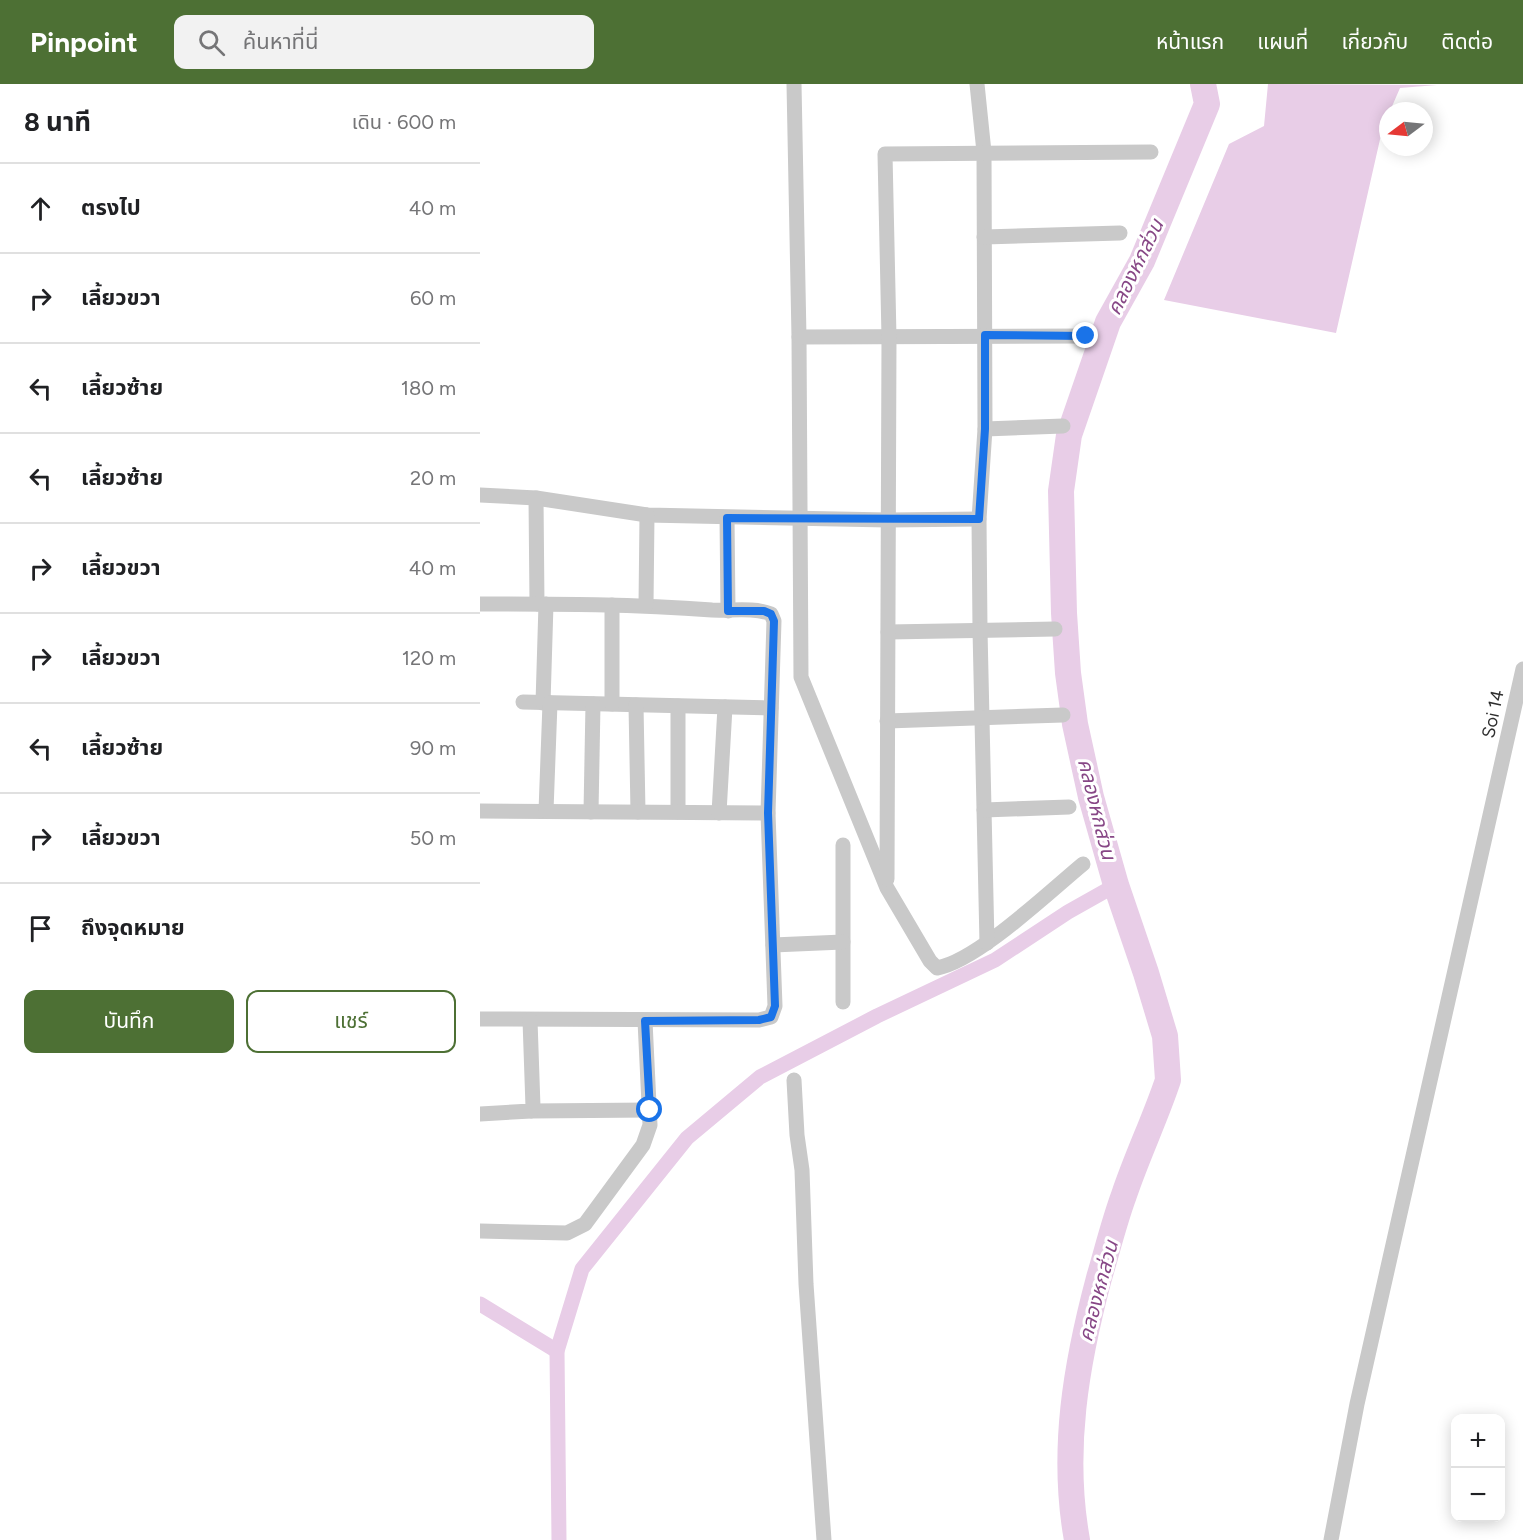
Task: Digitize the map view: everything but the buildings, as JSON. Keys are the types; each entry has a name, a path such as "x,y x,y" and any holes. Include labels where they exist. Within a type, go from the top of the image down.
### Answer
{"street":[{"path":"794,84 799,337 801,677 887,888 930,961 937,968 947,966 987,943 1083,864"},
{"path":"977,84 984,152 985,429 979,519 987,943"},
{"path":"887,888 888,337 885,154 1151,152"},
{"path":"984,237 1120,233"},
{"path":"799,337 1086,336"},
{"path":"985,429 1063,426"},
{"path":"480,495 536,498 647,515 888,520 979,519"},
{"path":"536,498 547,703 546,812"},
{"path":"646,605 647,515"},
{"path":"727,518 728,611"},
{"path":"480,604 646,605 728,611 764,611 771,614 774,621 768,813 775,1006 771,1017 759,1020 480,1019"},
{"path":"612,605 612,704"},
{"path":"888,632 1055,629"},
{"name":"Soi 14","path":"1331,1540 1360,1392 1523,669"},
{"path":"523,702 771,708"},
{"path":"591,812 593,704"},
{"path":"636,705 638,812"},
{"path":"678,706 678,812"},
{"path":"720,813 725,707"},
{"path":"887,721 1063,715"},
{"path":"984,810 1069,807"},
{"path":"480,811 768,813"},
{"path":"843,845 843,1002"},
{"path":"773,945 843,942"},
{"path":"530,1020 533,1107 531,1111"},
{"path":"480,1231 567,1233 585,1224 643,1145 650,1125 645,1021"},
{"path":"794,1080 797,1135 802,1170 807,1302 824,1540"},
{"path":"480,1113 650,1110"}],"shaded area":[{"path":"1268,84 1437,85 1400,88 1394,102 1379,102 1379,144 1336,333 1164,300 1229,144 1264,126"}],"waterway":[{"name":"คลองหกส่วน","path":"1077,1540 1072,1507 1071,1441 1073,1408 1084,1343 1099,1278 1117,1216 1168,1080 1165,1036 1116,885 1091,797 1075,724 1068,673 1064,613 1061,491 1069,435 1108,322 1142,261 1207,104 1203,84"},
{"path":"559,1540 557,1351 582,1269 687,1138 760,1077 877,1016 995,960 1068,912 1116,885"},
{"path":"480,1304 557,1351"}],"route":[{"path":"650,1110 645,1021 759,1020 771,1017 775,1006 768,813 774,621 771,614 764,611 728,611 727,518 979,519 985,429 985,335 1086,336"}]}
